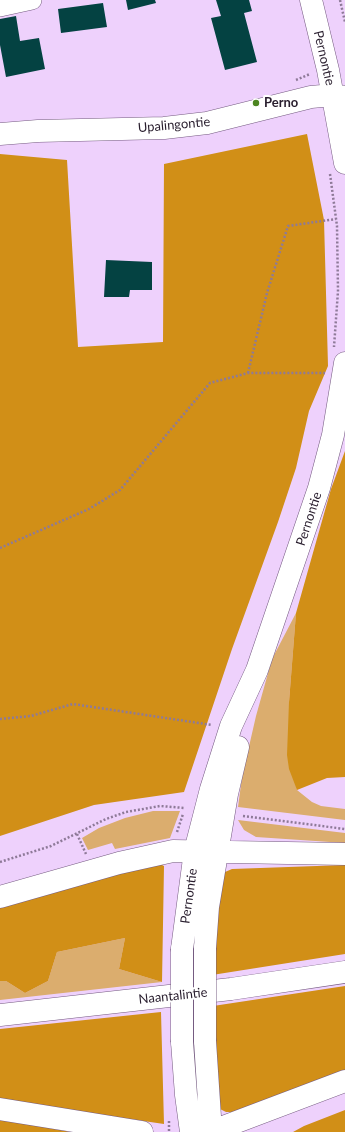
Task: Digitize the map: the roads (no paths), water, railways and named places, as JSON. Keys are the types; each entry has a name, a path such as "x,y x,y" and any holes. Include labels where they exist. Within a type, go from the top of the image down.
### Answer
{"street":[{"path":"0,8 32,0"},
{"name":"Pernontie","path":"311,0 328,70 339,96 337,168"},
{"name":"Upalingontie","path":"0,134 43,131 164,128 207,123 311,97 339,96"},
{"name":"Pernontie","path":"211,1132 205,1041 205,948 208,907 227,794 257,670 319,488 333,435 337,362"},
{"name":"Pernontie","path":"191,1132 186,1095 182,1042 182,949 195,851 211,789 231,726 257,670"},
{"path":"0,897 119,863 173,851 345,854"},
{"name":"Naantalintie","path":"0,1015 232,989 345,972"},
{"path":"211,1132 249,1125 345,1081"},
{"path":"0,1109 142,1132"}],"place":[{"name":"Perno","path":"256,103"}]}
